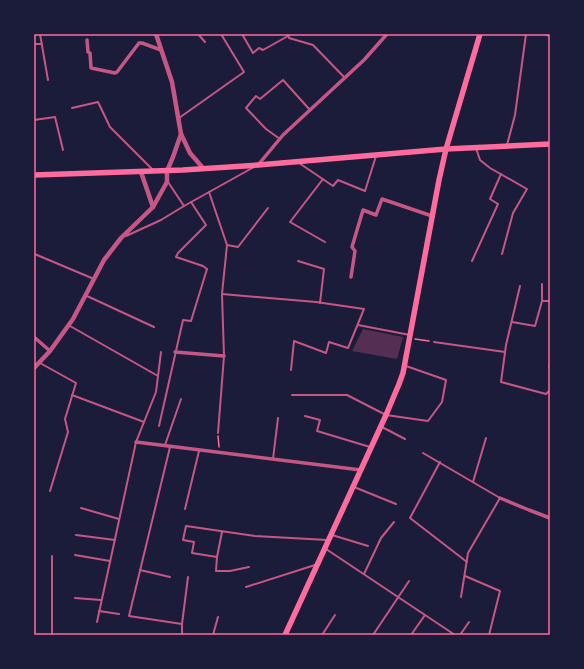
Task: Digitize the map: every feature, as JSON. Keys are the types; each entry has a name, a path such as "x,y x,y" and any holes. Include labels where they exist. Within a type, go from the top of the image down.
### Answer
{"main road":[{"path":"285,635 399,384 410,336 446,149 480,34"},
{"path":"34,175 167,171 297,162 446,149 550,144"}],"street":[{"path":"156,34 172,82 181,134 190,153 203,168"},
{"path":"258,165 280,139 364,60 387,34"},
{"path":"87,40 91,68 115,73 140,43 162,50"},
{"path":"34,368 50,351 73,319 104,260 121,238 153,207 167,182 167,171 181,134"},
{"path":"141,172 153,207"},
{"path":"351,277 356,251 352,247 363,210 376,215 382,199 432,216"},
{"path":"34,337 50,351"},
{"path":"175,352 224,356"},
{"path":"136,442 220,454 360,470"},
{"path":"500,498 550,518"}],"lane":[{"path":"40,34 48,80"},
{"path":"198,34 205,42"},
{"path":"178,118 244,72 221,34"},
{"path":"242,34 252,53 259,48 263,50 288,35 289,38 313,46 345,78"},
{"path":"507,146 515,115 526,34"},
{"path":"544,34 550,36"},
{"path":"34,44 42,44"},
{"path":"280,139 266,129 246,108 256,96 260,100 283,80 310,110"},
{"path":"72,108 98,102 110,127 154,171"},
{"path":"34,120 55,117 63,150"},
{"path":"476,148 480,160 490,168 527,189 513,213 502,254"},
{"path":"297,162 333,186 338,180 365,191 376,155"},
{"path":"121,238 161,220 258,165"},
{"path":"472,261 498,204 490,199 501,174"},
{"path":"323,179 290,222 325,242"},
{"path":"167,182 184,206"},
{"path":"209,192 228,245 222,294 224,356 218,433"},
{"path":"159,426 183,320 191,321 207,269 203,266 176,257 178,253 206,225 191,202"},
{"path":"228,245 238,247 268,208"},
{"path":"34,254 94,279"},
{"path":"298,261 324,269 320,303"},
{"path":"512,322 535,326 542,301 542,284"},
{"path":"520,286 505,352 501,382 546,394 550,391"},
{"path":"222,294 320,303 364,309 348,348 329,342 326,353 294,341 291,370"},
{"path":"86,295 154,327"},
{"path":"542,301 550,301"},
{"path":"69,325 158,376"},
{"path":"358,325 410,336"},
{"path":"434,342 505,352"},
{"path":"97,622 136,442 156,392 161,352"},
{"path":"39,363 76,383 65,419 68,432 50,491"},
{"path":"292,395 347,395 386,415 428,421 442,402 446,380 404,365"},
{"path":"72,395 144,422"},
{"path":"165,446 181,399"},
{"path":"305,416 320,420 317,431 371,447"},
{"path":"272,459 278,418"},
{"path":"380,426 405,439"},
{"path":"473,482 486,438"},
{"path":"170,447 129,616 182,624"},
{"path":"185,509 199,451"},
{"path":"423,453 500,498 468,554 461,597"},
{"path":"440,462 410,518 467,562"},
{"path":"353,487 396,504"},
{"path":"81,508 119,519"},
{"path":"364,574 381,538 394,522"},
{"path":"217,557 192,553 194,542 183,540 186,526 255,536 328,540"},
{"path":"222,532 216,571 230,571 249,567"},
{"path":"331,534 368,546"},
{"path":"76,535 115,540"},
{"path":"325,548 456,635"},
{"path":"75,555 110,561"},
{"path":"52,556 52,635"},
{"path":"246,587 318,564"},
{"path":"140,570 170,577"},
{"path":"464,576 500,591 489,635"},
{"path":"182,635 188,577"},
{"path":"373,635 409,581"},
{"path":"75,598 101,600"},
{"path":"99,611 119,614"},
{"path":"322,635 335,615"},
{"path":"411,635 426,615"},
{"path":"213,635 218,617"},
{"path":"460,635 470,622"}],"path":[{"path":"410,336 434,342"},
{"path":"218,433 220,454"}],"building":[{"path":"363,329 403,337 397,359 352,351"}]}
